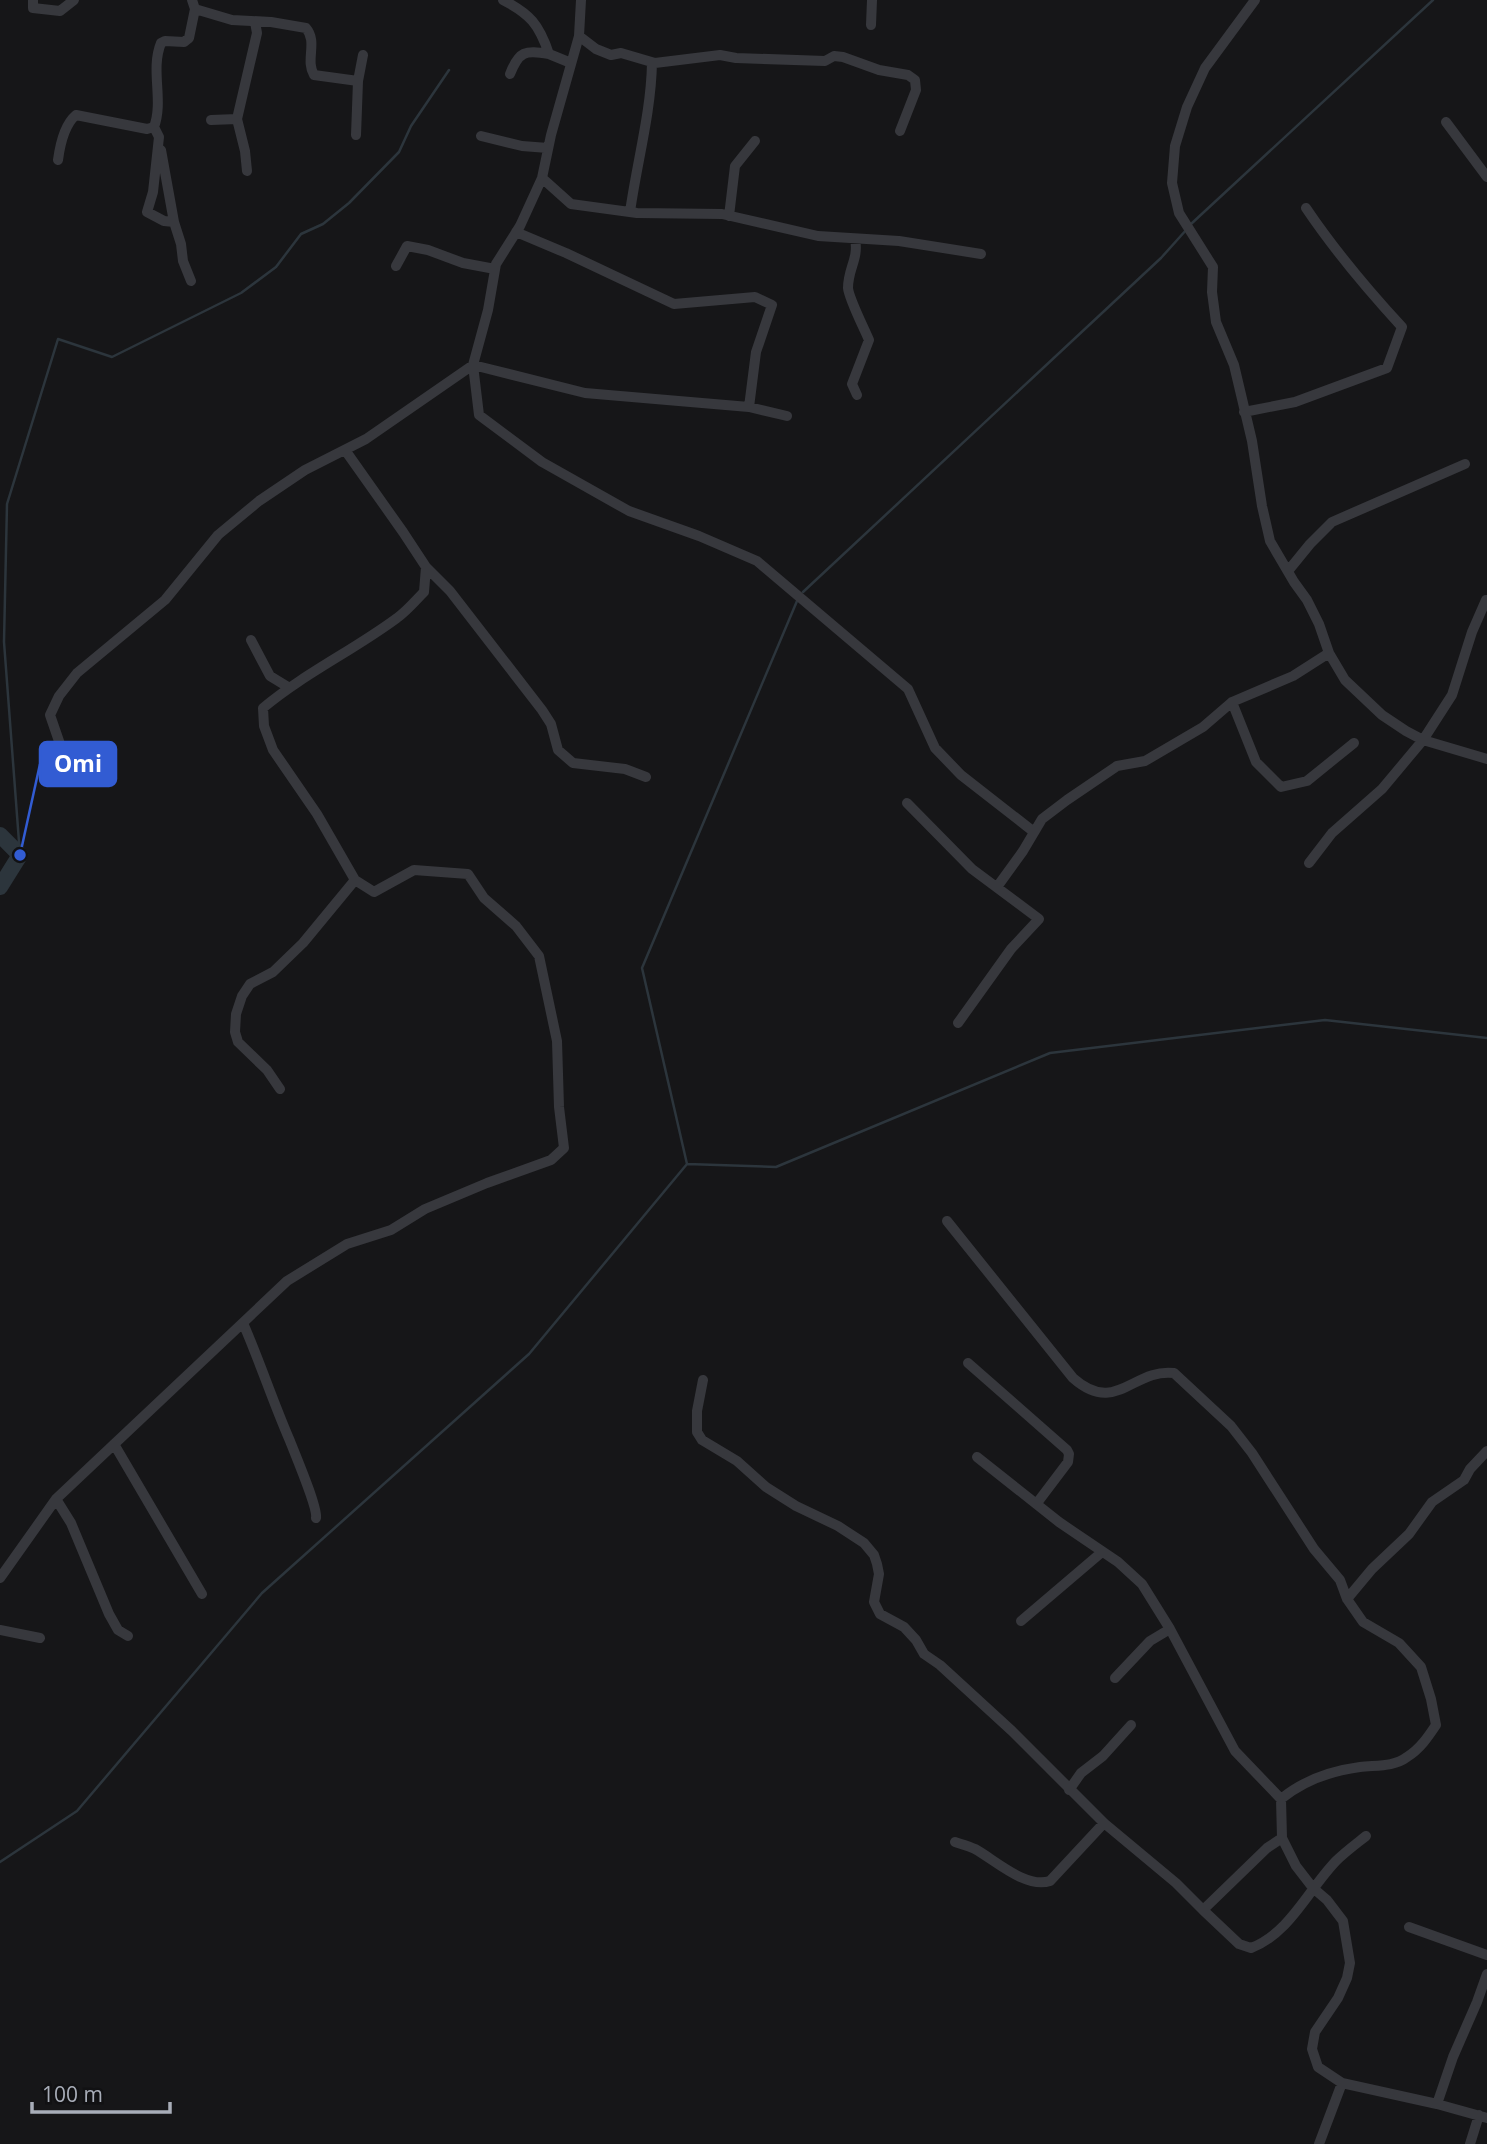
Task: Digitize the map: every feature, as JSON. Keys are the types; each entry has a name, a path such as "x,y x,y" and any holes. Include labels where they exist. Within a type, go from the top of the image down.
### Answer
{"street":[{"path":"33,0 33,8 60,11 74,0"},
{"path":"503,0 526,12 543,37 549,54"},
{"path":"580,0 579,36 542,178 516,232 496,264 488,310 472,365 479,415 542,462 629,511 699,536 757,561 908,688 935,748 961,775 1034,832"},
{"path":"871,25 872,0"},
{"path":"1255,0 1205,68 1187,107 1175,146 1172,183 1179,213 1213,267 1212,292 1216,322 1234,365 1252,441 1270,541 1307,600 1329,653 1345,680 1394,724 1423,740 1487,759"},
{"path":"174,222 163,221 147,212 153,192 157,132 156,65 160,43 184,42 189,38 193,5 232,20 271,22 306,28 310,31 312,40 309,65 314,75 358,81"},
{"path":"247,170 237,119 257,33 256,22"},
{"path":"579,36 596,49 611,55 621,53 652,63 720,55 825,61 834,56 880,70 908,75 915,80 916,90 900,131"},
{"path":"510,74 516,59 523,53 549,54 571,63"},
{"path":"356,135 358,81 363,55"},
{"path":"630,212 635,172 652,93 652,63"},
{"path":"58,160 62,139 72,117 76,115 157,132"},
{"path":"211,120 237,119"},
{"path":"1446,122 1487,177"},
{"path":"157,132 174,222 183,261 191,281"},
{"path":"481,136 548,148"},
{"path":"729,216 735,166 755,141"},
{"path":"542,178 571,204 630,212 729,216 818,236 899,241 981,254"},
{"path":"1244,412 1295,402 1387,368 1402,327 1332,247 1306,208"},
{"path":"516,232 674,304 755,297 772,305 756,352 749,407"},
{"path":"855,239 857,252 850,271 848,290 869,340 852,384 856,395"},
{"path":"396,266 407,246 495,270"},
{"path":"60,744 50,715 59,696 77,673 165,600 218,535 259,501 305,470 366,439 472,365 585,393 749,407 786,416"},
{"path":"345,450 426,567 450,591 542,710 551,724 558,750 573,763 625,769 646,777"},
{"path":"1288,571 1332,522 1465,464"},
{"path":"0,1578 56,1499 287,1281 347,1244 391,1230 425,1209 486,1183 551,1160 564,1148 559,1107 557,1041 539,956 516,926 484,898 468,874 414,870 374,892 355,880 317,814 273,750 264,726 263,708 288,687 400,617 424,592 426,567"},
{"path":"1309,863 1332,833 1382,789 1423,740 1452,695 1472,632 1486,600"},
{"path":"251,640 270,676 288,687"},
{"path":"997,887 1042,819 1117,766 1145,761 1203,727 1232,702 1293,676 1329,653"},
{"path":"1232,702 1256,762 1281,788 1307,781 1354,743"},
{"path":"907,803 972,869 1039,919 1011,949 958,1023"},
{"path":"280,1088 267,1070 238,1042 235,1032 236,1014 242,996 250,984 273,972 303,943 355,880"},
{"path":"947,1221 1073,1378 1084,1387 1091,1392 1110,1393 1159,1373 1174,1373 1231,1426 1252,1452 1314,1549 1340,1580 1347,1599 1363,1622 1399,1643 1421,1667 1436,1725 1424,1743 1406,1759 1384,1766 1322,1776 1297,1786 1281,1799"},
{"path":"243,1323 302,1469 317,1513 316,1518"},
{"path":"968,1363 1069,1454 1069,1462 1037,1503"},
{"path":"703,1380 697,1411 697,1432 702,1440 737,1461 766,1487 864,1543 874,1555 877,1564 879,1574 874,1602 880,1614 904,1626 924,1654 940,1665 1012,1731 1104,1823 1177,1883 1239,1944 1251,1948 1259,1945 1287,1923 1336,1861 1366,1836"},
{"path":"114,1444 202,1594"},
{"path":"1347,1599 1372,1569 1409,1534 1432,1502 1464,1480 1470,1469 1487,1451"},
{"path":"977,1457 1059,1522 1118,1562 1142,1584 1170,1629 1235,1751 1281,1799 1282,1838 1296,1866 1343,1922 1349,1955 1347,1978 1338,1998 1315,2032 1312,2049 1318,2067 1342,2083 1483,2116 1470,2144"},
{"path":"56,1499 71,1523 109,1614 118,1630 128,1636"},
{"path":"1021,1620 1102,1552"},
{"path":"1115,1678 1150,1641 1170,1629"},
{"path":"0,1630 40,1638"},
{"path":"1069,1790 1081,1773 1103,1756 1131,1725"},
{"path":"954,1842 973,1848 1014,1874 1030,1881 1045,1883 1050,1881 1104,1823"},
{"path":"1203,1910 1267,1848 1282,1838"},
{"path":"1409,1927 1487,1955"},
{"path":"1437,2104 1487,1974"},
{"path":"1319,2144 1342,2083"}],"waterway":[{"path":"1191,224 1433,0"},
{"path":"20,855 4,642 7,504 58,339 112,357 241,293 276,267 301,234 323,224 349,203 399,152 411,126 449,70"},
{"path":"803,592 1161,258 1187,229"},
{"path":"0,1862 77,1811 262,1593 529,1354 687,1164 642,968 797,601"},
{"path":"0,835 20,855 0,887"},
{"path":"687,1164 776,1167 1050,1053 1325,1020 1487,1038"}],"place":[{"name":"Omi","path":"20,855"}]}
